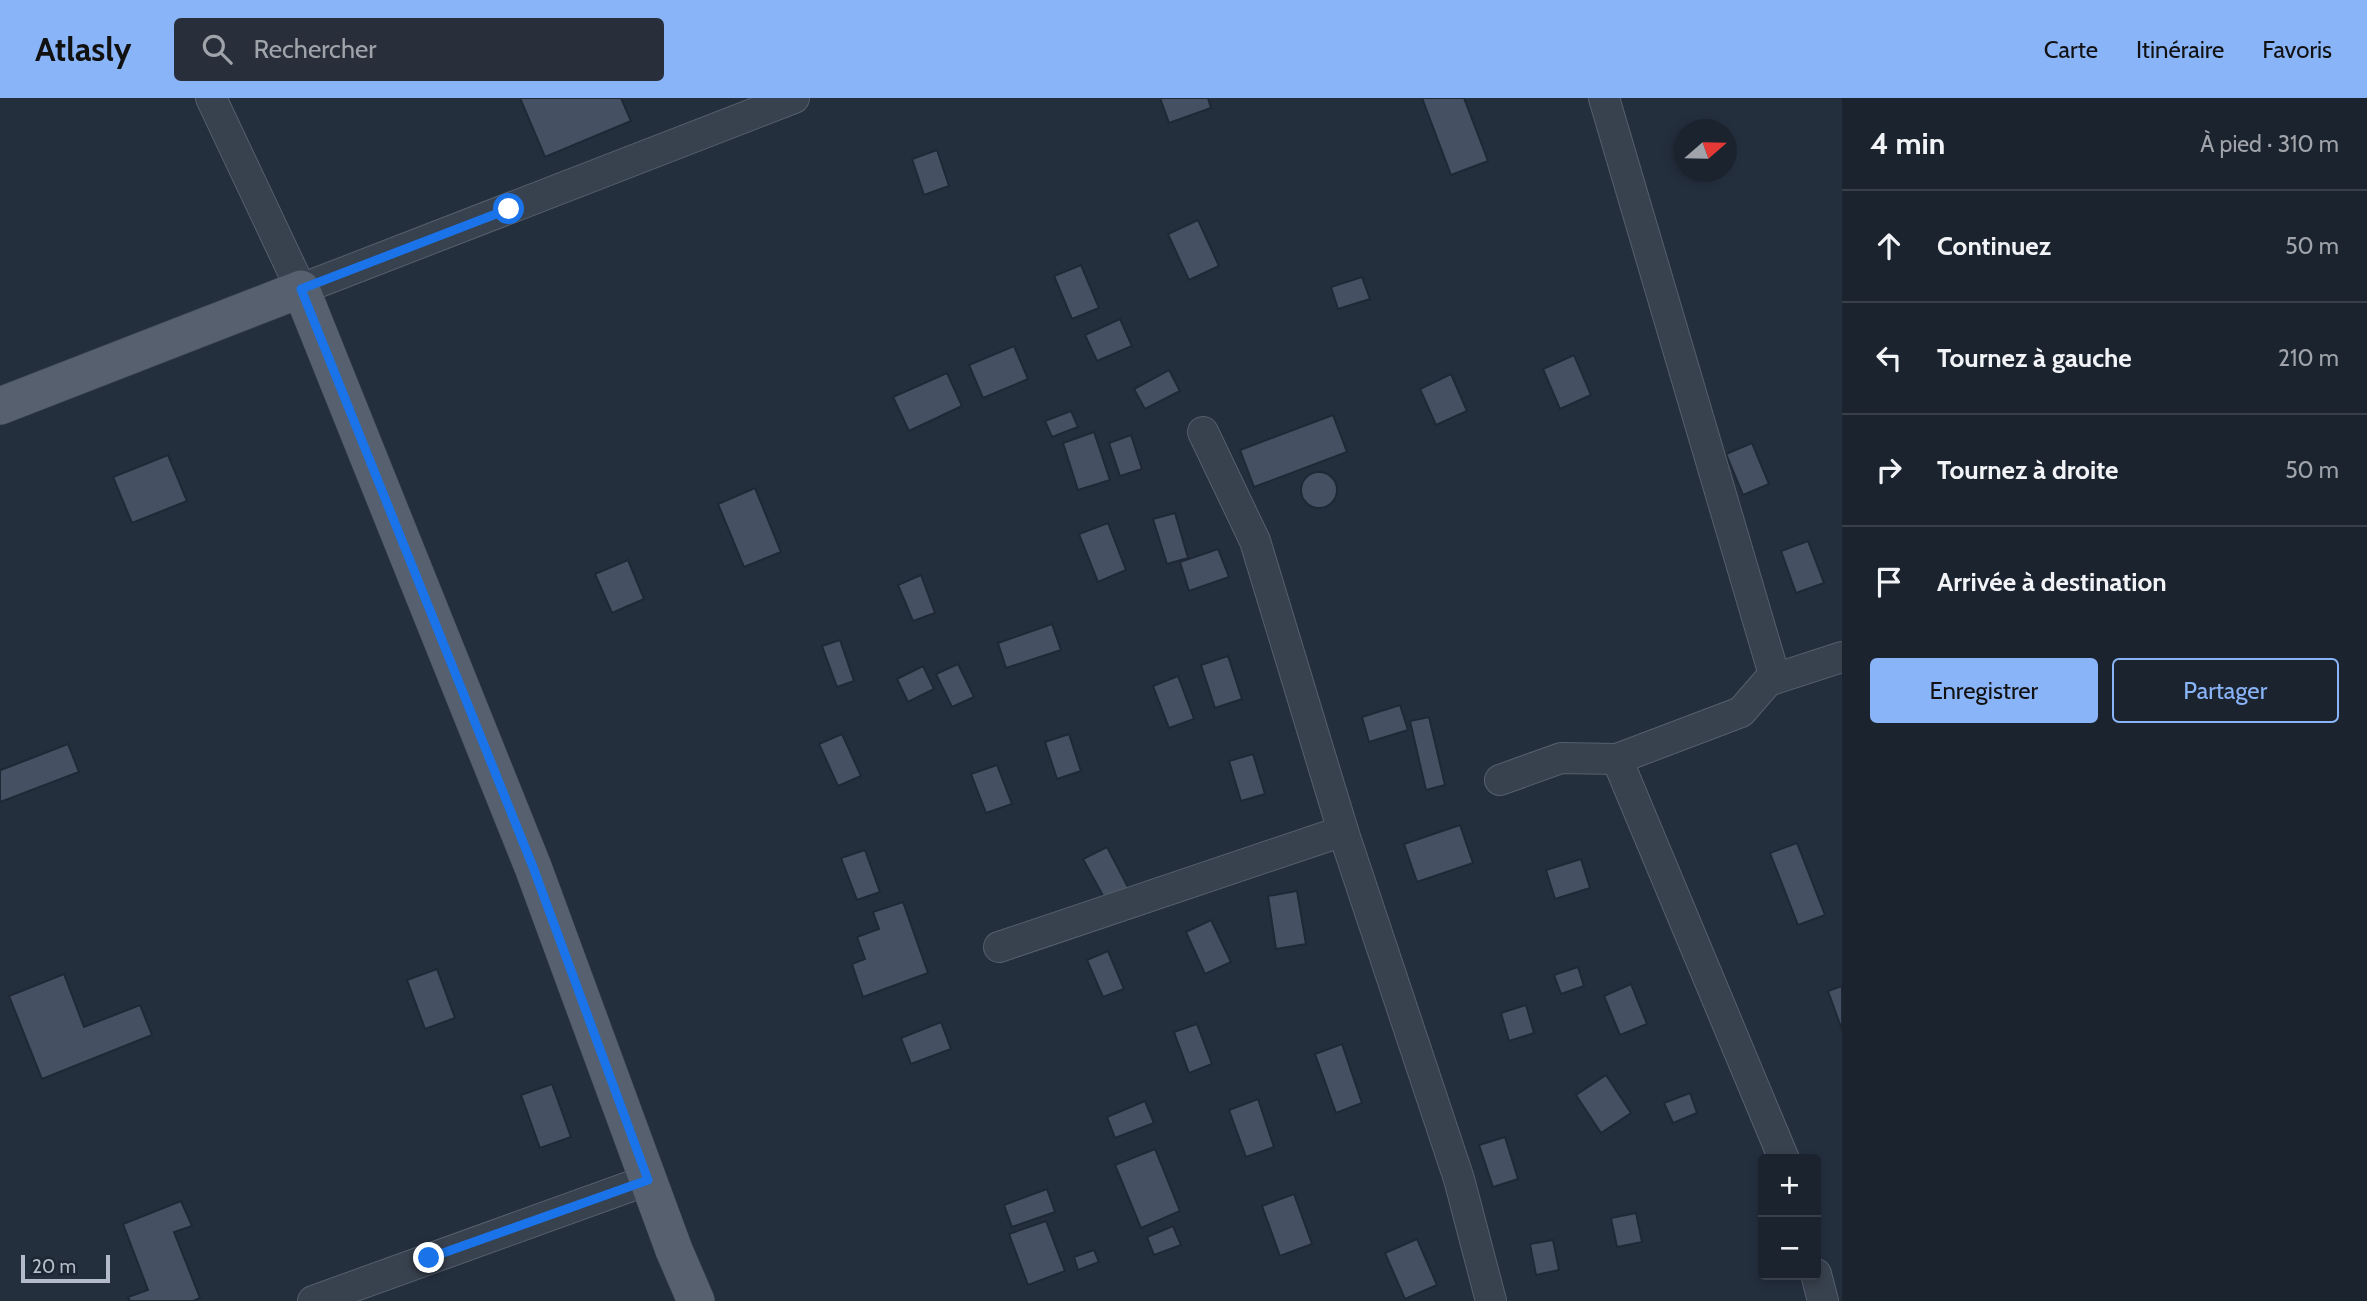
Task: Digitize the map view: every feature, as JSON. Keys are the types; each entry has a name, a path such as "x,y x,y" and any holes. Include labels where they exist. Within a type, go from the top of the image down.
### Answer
{"main road":[{"path":"0,406 301,289 533,867 648,1180 696,1301"}],"street":[{"path":"211,98 301,289 794,98"},
{"path":"1604,98 1775,678"},
{"path":"1203,432 1255,541 1343,831 1459,1179 1490,1301"},
{"path":"1500,780 1561,758 1617,759 1741,712 1768,681 1842,657"},
{"path":"1617,759 1782,1154"},
{"path":"999,947 1343,831"},
{"path":"313,1301 648,1180"},
{"path":"1818,1280 1823,1301"}],"building":[{"path":"520,98 621,98 631,121 545,157"},
{"path":"1160,98 1208,98 1211,108 1169,123"},
{"path":"1422,98 1464,98 1488,161 1451,175"},
{"path":"937,150 949,186 924,195 912,159"},
{"path":"1198,220 1219,266 1189,280 1168,234"},
{"path":"1081,265 1099,308 1072,319 1054,276"},
{"path":"1362,277 1370,299 1338,309 1331,287"},
{"path":"1120,319 1132,346 1097,361 1085,335"},
{"path":"1014,346 1028,379 983,398 969,365"},
{"path":"1574,355 1591,395 1560,409 1543,369"},
{"path":"1169,370 1180,391 1145,409 1134,389"},
{"path":"947,373 962,406 909,431 893,397"},
{"path":"1451,374 1467,411 1436,425 1420,389"},
{"path":"1071,411 1078,427 1052,437 1045,421"},
{"path":"1333,415 1347,452 1254,487 1240,450"},
{"path":"1094,432 1110,480 1078,490 1063,443"},
{"path":"1131,435 1142,469 1120,476 1109,443"},
{"path":"1752,443 1769,484 1743,495 1726,454"},
{"path":"168,455 187,501 132,523 113,477"},
{"path":"1319,472 1332,477 1337,490 1332,503 1319,508 1306,503 1301,490 1306,477"},
{"path":"755,488 781,552 744,567 718,504"},
{"path":"1175,513 1188,558 1167,564 1153,519"},
{"path":"1108,523 1126,570 1098,582 1079,534"},
{"path":"1808,541 1824,583 1796,593 1781,551"},
{"path":"1218,549 1229,577 1189,591 1180,562"},
{"path":"628,560 644,599 612,613 595,574"},
{"path":"921,575 935,613 913,621 898,585"},
{"path":"1052,624 1061,650 1006,668 998,643"},
{"path":"840,640 854,681 837,687 822,646"},
{"path":"1228,656 1242,699 1215,708 1201,665"},
{"path":"958,664 974,697 952,707 936,674"},
{"path":"923,666 934,689 908,702 897,679"},
{"path":"1178,676 1194,719 1169,728 1153,686"},
{"path":"1400,705 1408,730 1369,742 1362,717"},
{"path":"1429,717 1445,785 1426,790 1410,721"},
{"path":"842,734 861,776 838,786 819,744"},
{"path":"1069,734 1081,771 1057,779 1045,742"},
{"path":"68,744 79,772 0,802 0,768 1,770"},
{"path":"1253,754 1265,794 1241,801 1229,761"},
{"path":"997,765 1012,804 986,813 971,774"},
{"path":"1460,825 1473,863 1417,882 1404,844"},
{"path":"1797,843 1825,915 1798,925 1770,853"},
{"path":"1107,847 1130,891 1107,903 1083,859"},
{"path":"865,850 880,892 857,900 841,858"},
{"path":"1581,859 1590,888 1555,899 1546,870"},
{"path":"1297,891 1306,944 1276,949 1268,896"},
{"path":"903,902 928,973 863,997 852,964 865,959 857,937 879,929 873,912"},
{"path":"1211,920 1231,962 1205,974 1186,932"},
{"path":"1108,951 1124,989 1103,997 1087,960"},
{"path":"1578,967 1584,986 1561,994 1554,975"},
{"path":"437,969 455,1018 425,1029 407,980"},
{"path":"64,974 84,1027 140,1005 152,1035 42,1079 9,996"},
{"path":"1631,984 1647,1024 1620,1035 1604,996"},
{"path":"1842,986 1842,1030 1828,991"},
{"path":"1526,1005 1534,1033 1509,1041 1501,1013"},
{"path":"941,1022 951,1049 911,1064 901,1038"},
{"path":"1197,1024 1212,1064 1189,1073 1174,1032"},
{"path":"1342,1044 1362,1103 1336,1113 1315,1054"},
{"path":"1606,1075 1631,1113 1601,1133 1576,1095"},
{"path":"552,1084 571,1137 540,1148 521,1095"},
{"path":"1690,1093 1697,1113 1673,1123 1664,1103"},
{"path":"1258,1099 1274,1147 1246,1157 1229,1110"},
{"path":"1145,1101 1154,1123 1115,1138 1107,1117"},
{"path":"1505,1137 1518,1179 1493,1187 1479,1145"},
{"path":"1155,1149 1180,1211 1141,1228 1115,1165"},
{"path":"1047,1189 1055,1212 1012,1227 1004,1205"},
{"path":"1294,1194 1312,1244 1280,1256 1262,1206"},
{"path":"181,1201 192,1226 174,1232 200,1298 193,1301 130,1301 128,1297 148,1290 123,1224"},
{"path":"1636,1213 1642,1242 1617,1247 1611,1218"},
{"path":"1046,1221 1065,1271 1028,1285 1009,1234"},
{"path":"1173,1226 1181,1245 1154,1255 1147,1237"},
{"path":"1417,1239 1437,1285 1405,1299 1385,1253"},
{"path":"1553,1240 1559,1270 1536,1275 1530,1244"},
{"path":"1094,1250 1099,1262 1078,1270 1074,1257"}],"route":[{"path":"429,1258 648,1180 533,867 301,289 509,209"}]}
